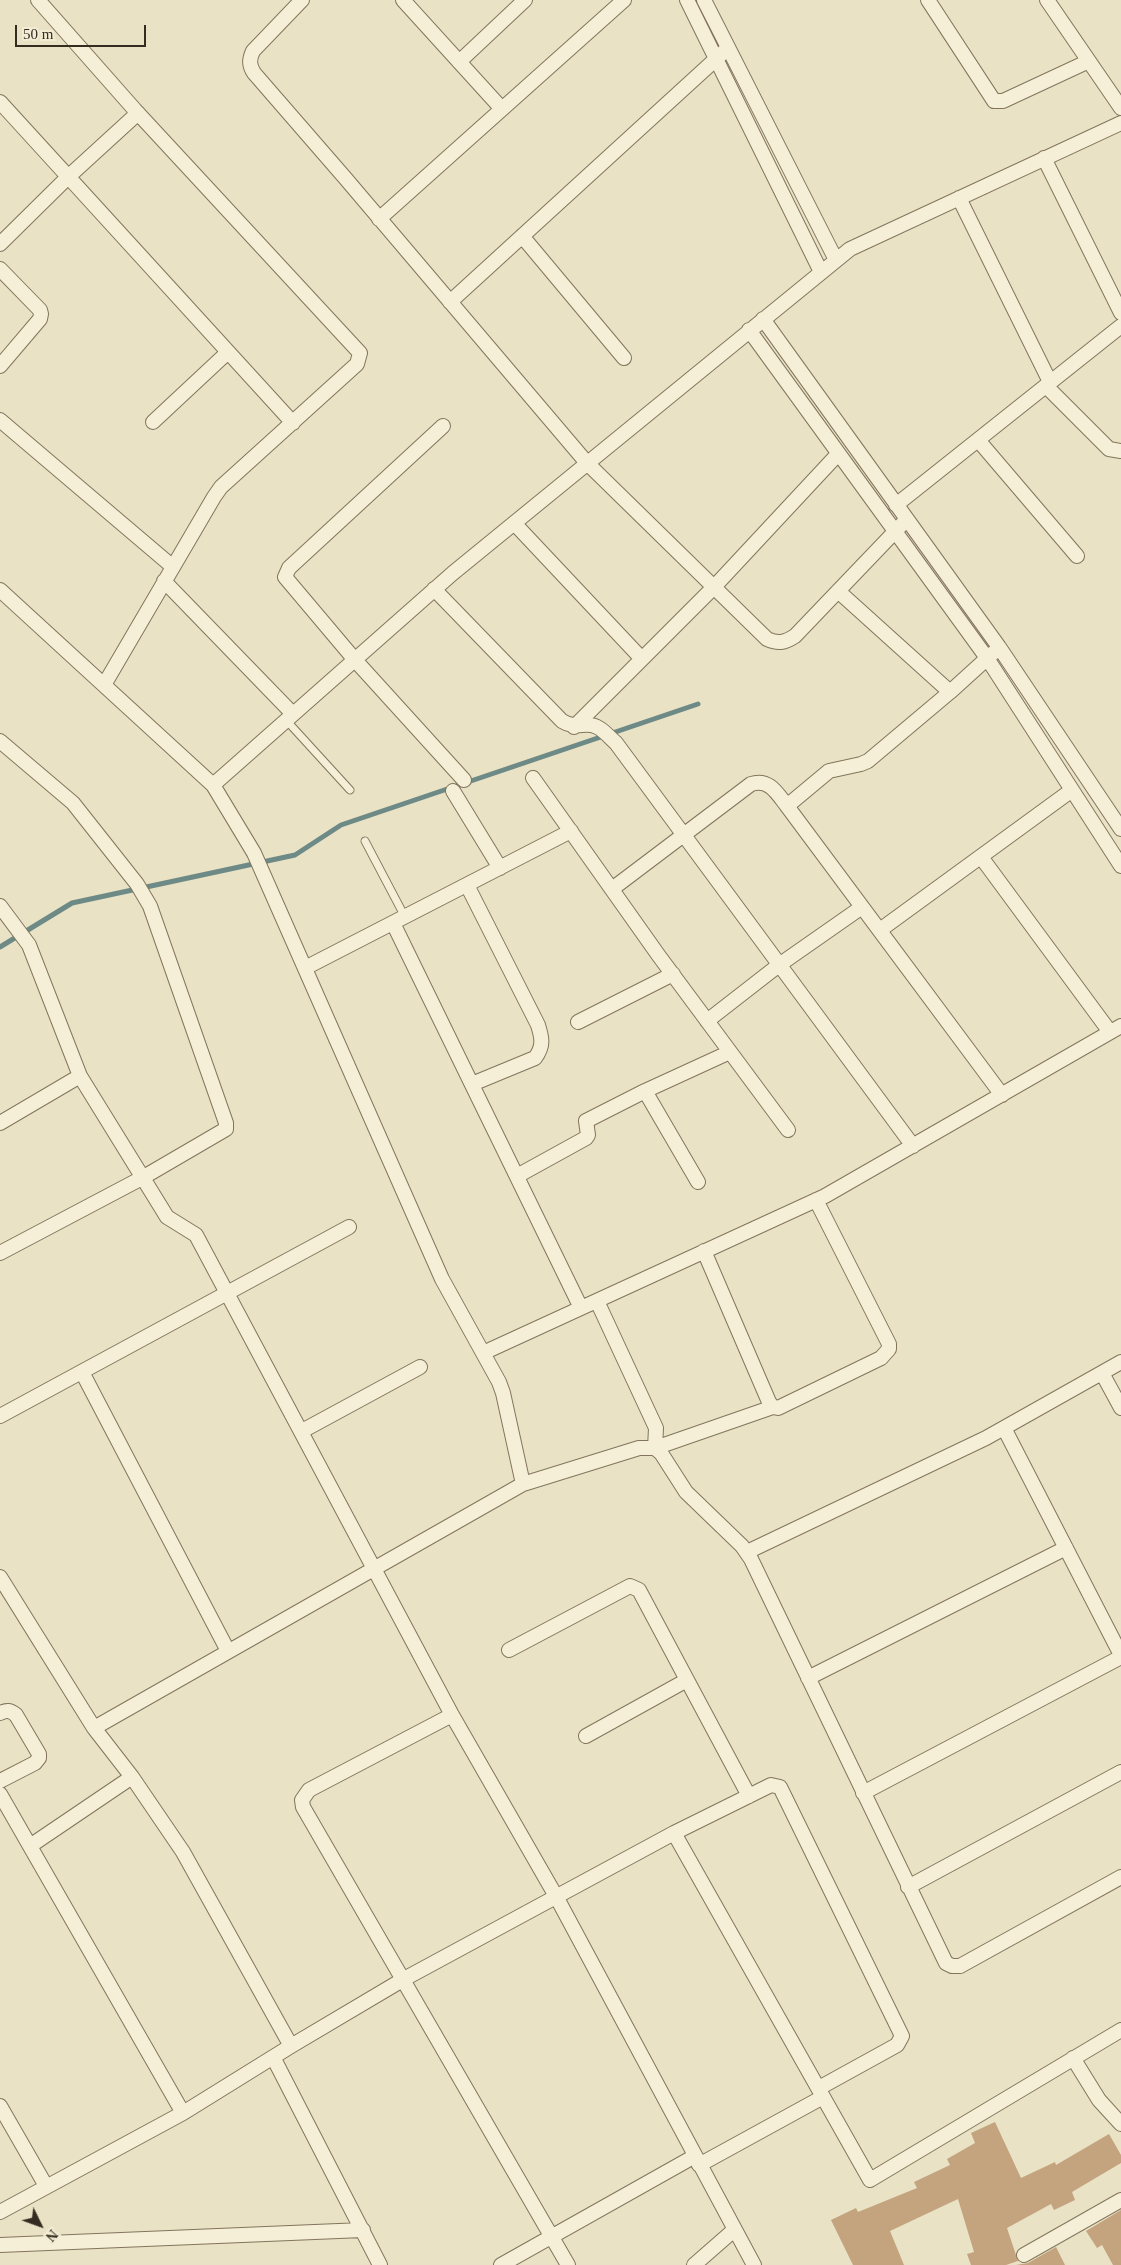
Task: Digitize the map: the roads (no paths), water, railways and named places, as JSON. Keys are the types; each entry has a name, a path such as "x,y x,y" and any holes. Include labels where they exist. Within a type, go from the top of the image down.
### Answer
{"street":[{"path":"38,0 138,113 360,353 357,364 222,487 214,497 104,685"},
{"path":"302,0 253,51 249,60 250,66 587,463 767,639 776,643 786,642 795,636 907,519"},
{"path":"404,0 502,109"},
{"path":"459,62 525,0"},
{"path":"379,219 624,0"},
{"path":"686,0 821,272"},
{"path":"704,0 836,260"},
{"path":"928,0 994,101 1003,101 1089,61"},
{"path":"1047,0 1121,108"},
{"path":"450,302 728,48"},
{"path":"0,102 293,422"},
{"path":"0,244 68,177 138,113"},
{"path":"213,785 434,589 850,249 1121,123"},
{"path":"1044,158 1121,313"},
{"path":"958,198 1048,384 1109,449 1121,451"},
{"path":"522,236 624,358"},
{"path":"0,269 40,310 41,314 36,323 0,366"},
{"path":"763,319 999,647 1121,829"},
{"path":"896,504 1121,326"},
{"path":"749,330 987,658 1121,866"},
{"path":"154,422 228,352"},
{"path":"0,420 173,567"},
{"path":"442,426 286,573 288,582 355,660 464,780"},
{"path":"978,440 1077,556"},
{"path":"574,727 714,587 838,454"},
{"path":"514,523 642,659"},
{"path":"164,581 290,717"},
{"path":"434,589 562,721 574,727 590,725 598,727 616,743 913,1146"},
{"path":"0,590 213,785 254,853 442,1279 503,1393 523,1484"},
{"path":"838,591 950,692"},
{"path":"787,806 829,771 868,761 950,692 999,647"},
{"path":"0,741 74,803 137,884 150,906 226,1122 226,1129 142,1178 0,1253"},
{"path":"533,778 707,1021 788,1130"},
{"path":"612,889 751,784 758,782 766,783 787,806 1002,1094"},
{"path":"880,930 1072,790"},
{"path":"453,791 500,868"},
{"path":"305,968 571,831"},
{"path":"483,1353 816,1200 1116,1029 981,857"},
{"path":"467,885 538,1024 543,1040 541,1050 535,1058 472,1084"},
{"path":"707,1021 779,965 862,906"},
{"path":"5,911 29,945 80,1076 167,1217 196,1235 452,1715 557,1898 754,2265"},
{"path":"399,920 472,1084 581,1308"},
{"path":"578,1022 673,974"},
{"path":"517,1176 586,1138 588,1135 586,1121 645,1091 730,1052"},
{"path":"0,1123 80,1076"},
{"path":"645,1091 698,1182"},
{"path":"94,1728 523,1484 639,1448 655,1448 773,1407 778,1408 881,1358 889,1349 888,1344 816,1200"},
{"path":"0,1416 349,1227"},
{"path":"704,1251 773,1407"},
{"path":"597,1301 656,1428 655,1448"},
{"path":"747,1552 1004,1428 1121,1362"},
{"path":"302,1431 420,1367"},
{"path":"82,1372 228,1651"},
{"path":"1102,1373 1121,1408"},
{"path":"863,1793 1121,1656 1004,1428"},
{"path":"655,1448 661,1453 686,1492 747,1552 946,1963 952,1966 960,1966 1121,1877"},
{"path":"808,1678 1066,1548"},
{"path":"0,1577 94,1728 132,1777 183,1852 291,2046"},
{"path":"509,1650 630,1586 635,1586 639,1590 749,1796"},
{"path":"586,1736 687,1680"},
{"path":"0,1713 6,1710 16,1715 39,1754 39,1758 35,1763 0,1781"},
{"path":"452,1715 310,1790 302,1800 303,1807 568,2265"},
{"path":"908,1887 1121,1772"},
{"path":"30,1846 132,1777"},
{"path":"0,2212 183,2113 291,2046 404,1980 674,1833 771,1785 780,1787 902,2036 897,2046 821,2092 697,2161 552,2235 501,2265"},
{"path":"0,1794 183,2113"},
{"path":"674,1833 870,2180 1121,2030"},
{"path":"273,2057 380,2265"},
{"path":"1073,2058 1099,2100 1121,2124"},
{"path":"0,2106 46,2186"},
{"path":"1024,2255 1121,2200"},
{"path":"0,2246 363,2230"},
{"path":"694,2265 734,2230"}],"lane":[{"path":"290,717 350,790"},
{"path":"365,841 399,920"}],"waterway":[{"path":"0,947 72,903 295,855 341,825 698,704"}]}
